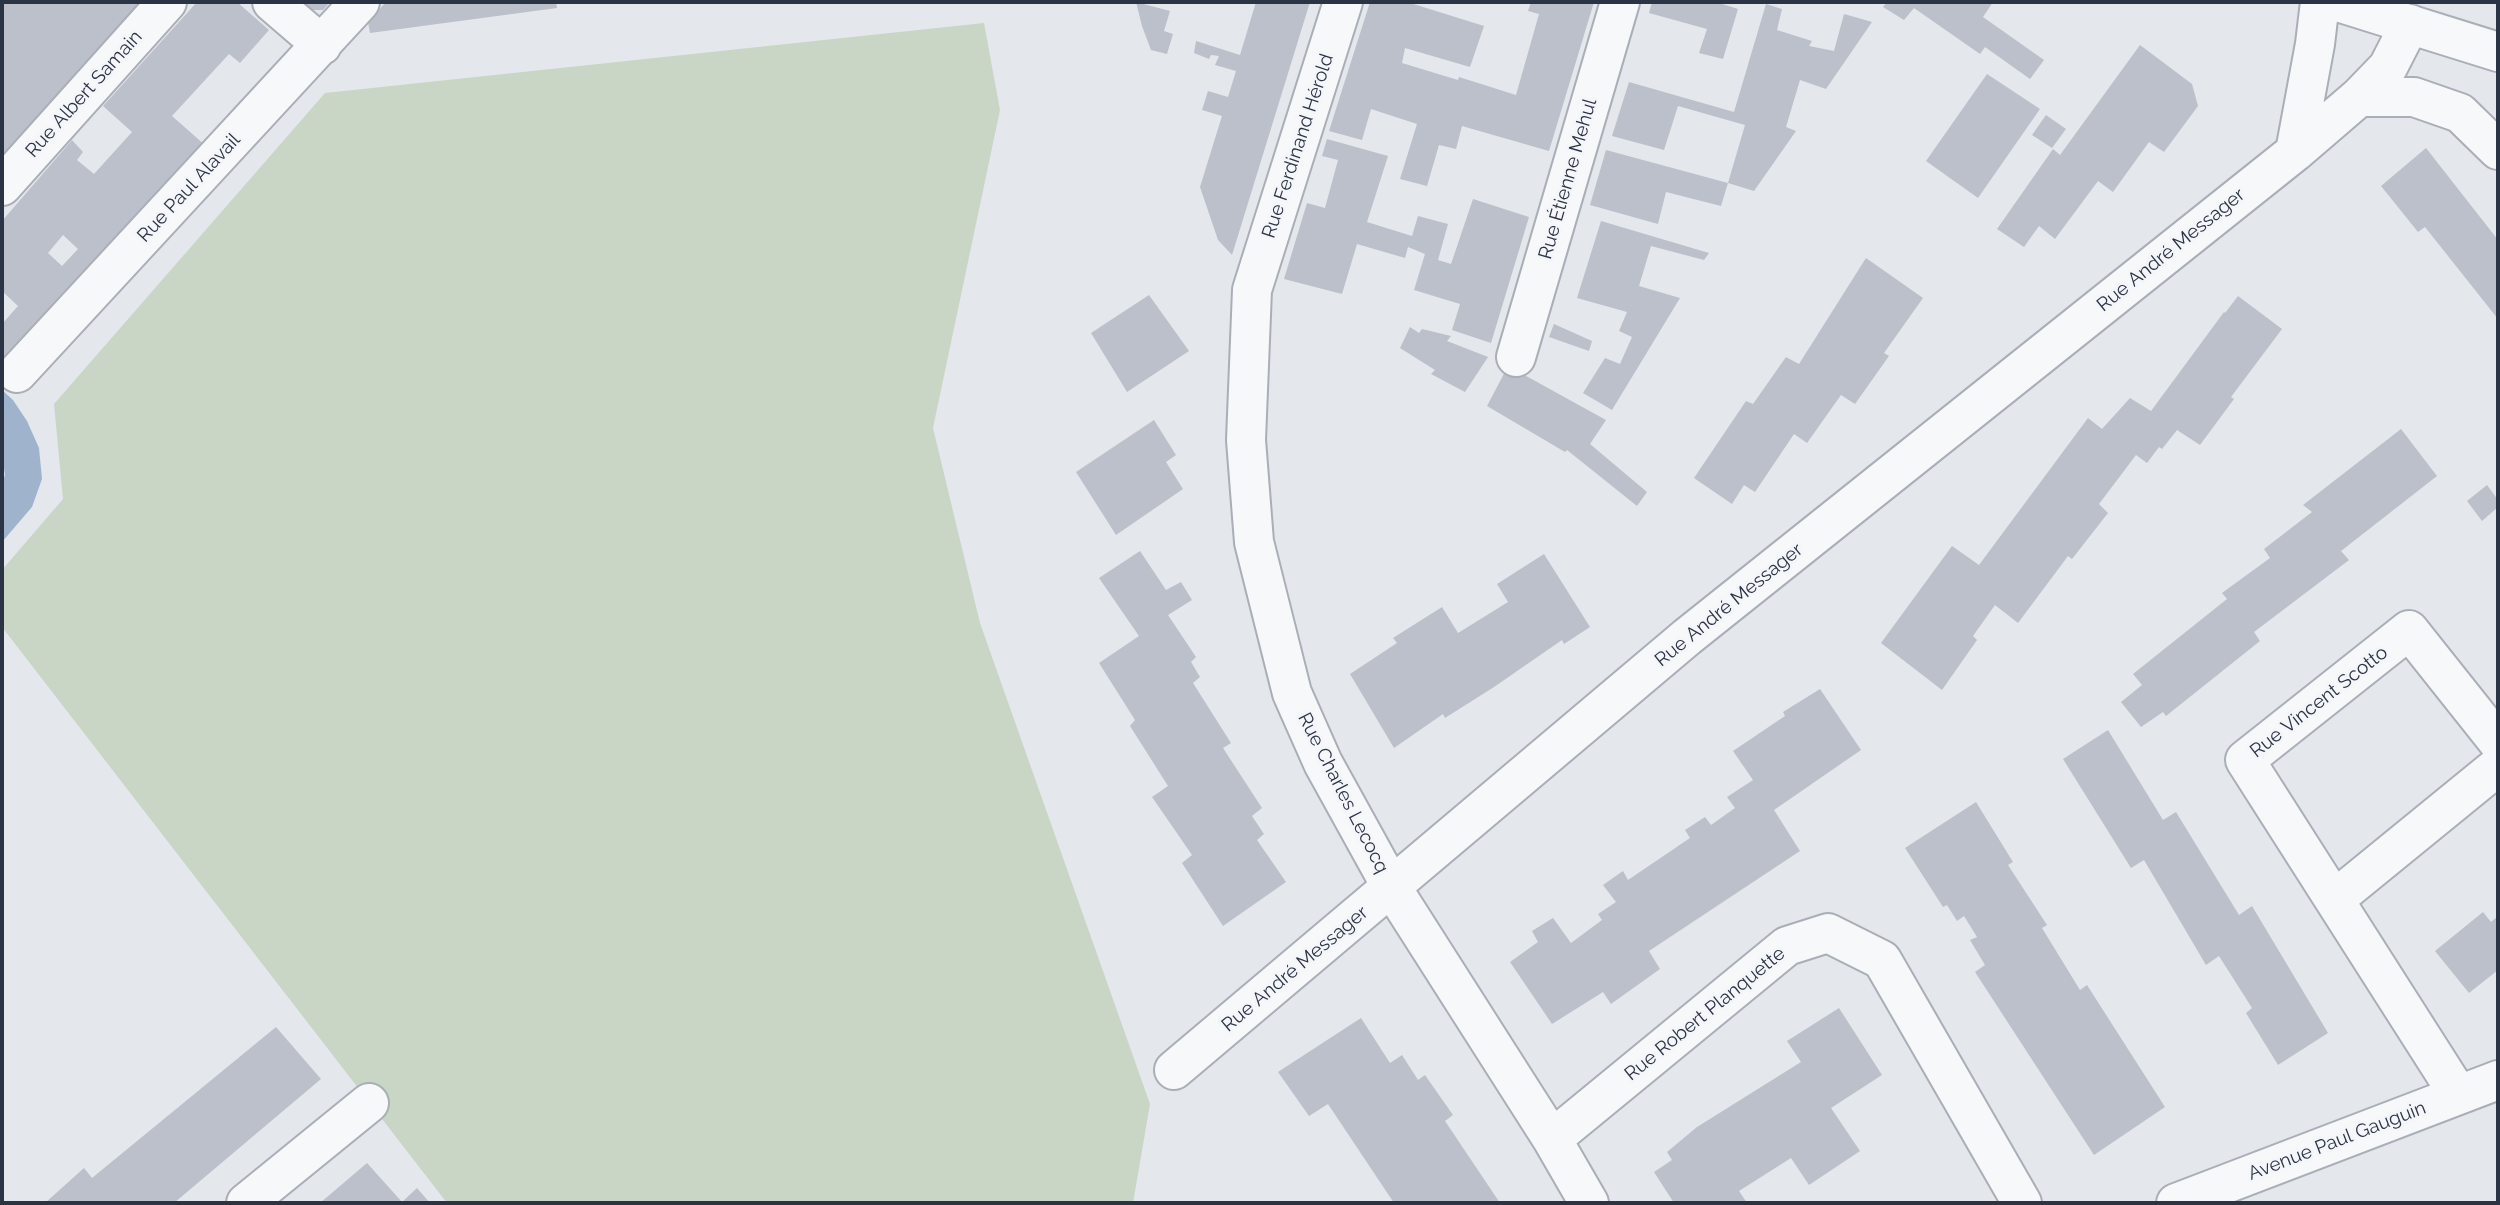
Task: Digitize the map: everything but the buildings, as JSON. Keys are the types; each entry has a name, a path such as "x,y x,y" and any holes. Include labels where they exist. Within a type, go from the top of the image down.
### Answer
{"street":[{"name":"Rue Albert Samain","path":"2,186 167,2"},
{"path":"272,2 322,45"},
{"name":"Rue Paul Alavail","path":"16,373 360,2"},
{"name":"Rue Ferdinand Hérold","path":"1252,290 1343,2"},
{"name":"Rue Étienne Mehul","path":"1516,357 1620,2"},
{"path":"2295,152 2320,2"},
{"path":"2338,2 2498,52"},
{"name":"Rue André Messager","path":"1174,1070 1687,637 2295,152 2359,97 2388,67 2410,24"},
{"path":"2359,97 2414,97 2460,113 2498,150"},
{"name":"Rue Charles Lecocq","path":"1252,290 1246,440 1254,542 1292,693 1323,763 1392,888 1552,1139 1589,1203"},
{"name":"Rue Vincent Scotto","path":"2458,1094 2245,760 2409,630 2498,742"},
{"path":"2335,899 2498,766"},
{"name":"Rue Robert Planquette","path":"1552,1139 1787,946 1828,933 1882,960 2022,1203"},
{"name":"Avenue Paul Gauguin","path":"2176,1203 2498,1080"},
{"path":"246,1203 369,1103"}],"green space":[{"path":"984,23 1000,110 933,428 980,623 1150,1104 1133,1203 447,1203 2,627 2,570 63,499 54,404 325,93"}],"water":[{"path":"2,390 13,400 27,421 39,448 42,479 32,507 2,542 2,483 5,475 2,455"}]}
